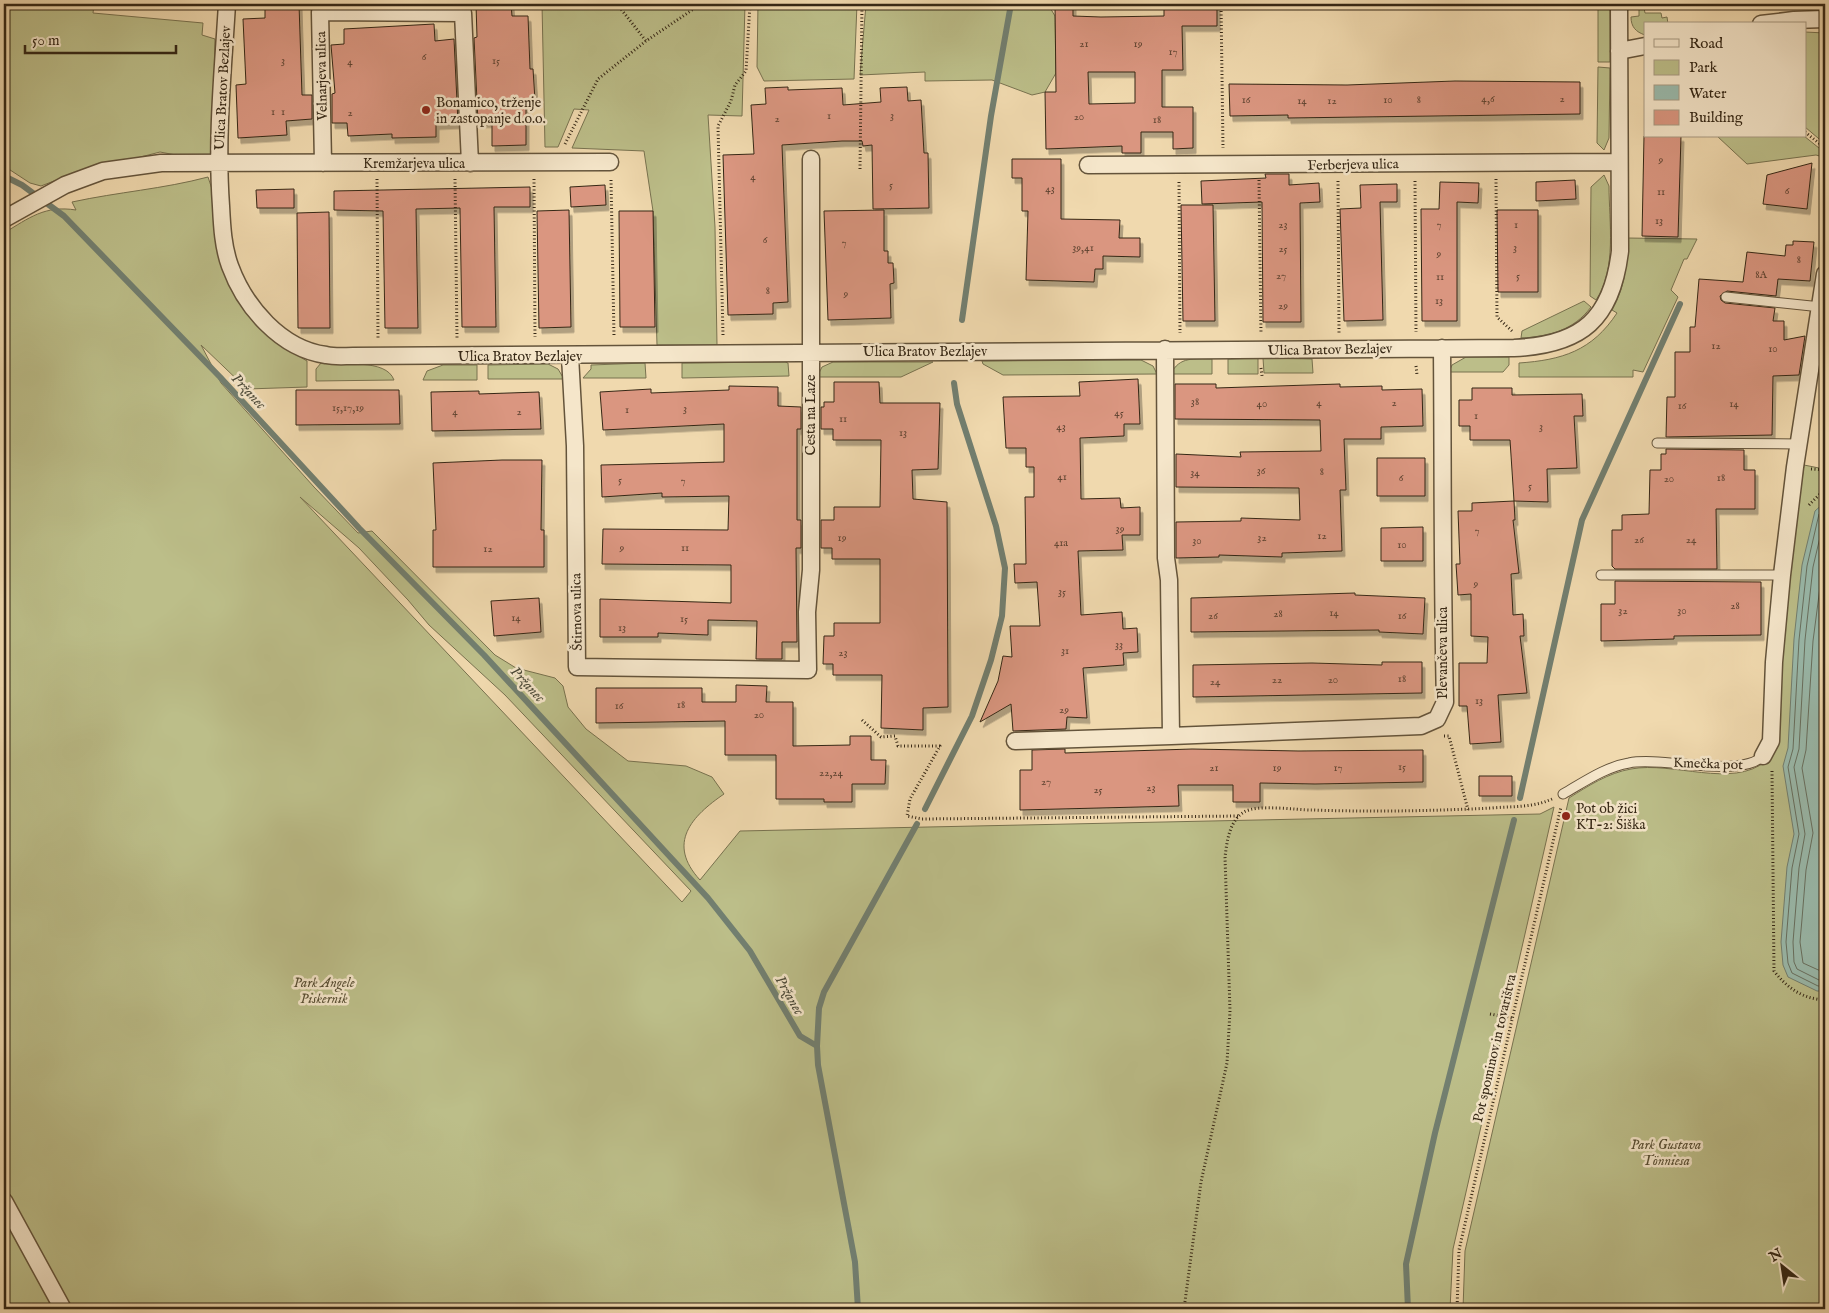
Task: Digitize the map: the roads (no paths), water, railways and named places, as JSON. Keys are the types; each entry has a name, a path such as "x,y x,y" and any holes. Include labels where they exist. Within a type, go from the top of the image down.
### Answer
{"street":[{"name":"Ulica Bratov Bezlajev","path":"227,4 218,163 223,236 230,266 249,303 272,330 294,344 326,356 570,356 1172,346 1261,350 1543,347 1574,336 1593,320 1608,301 1617,274 1620,251 1618,162 1619,4"},
{"name":"Velnarjeva ulica","path":"323,163 320,12 463,13 462,163"},
{"path":"1778,22 1825,19"},
{"path":"1619,51 1644,46"},
{"name":"Cesta na Laze","path":"808,670 807,612 811,570 811,159"},
{"name":"Kremžarjeva ulica","path":"218,163 610,162"},
{"name":"Ferberjeva ulica","path":"1088,165 1223,166 1259,164 1618,162"},
{"path":"5,218 66,185 103,171 161,163 218,163"},
{"name":"Kmečka pot","path":"1767,762 1771,741 1774,662 1782,575 1799,444 1823,308 1825,274"},
{"path":"1015,741 1171,736 1169,580 1166,558 1172,346"},
{"name":"Plevančeva ulica","path":"1171,736 1421,726 1437,719 1445,702 1442,578 1444,500 1442,348"},
{"name":"Štirnova ulica","path":"570,356 575,446 577,667 808,670"},
{"path":"4,1201 63,1309"}],"lane":[{"path":"1726,298 1823,308"},
{"path":"1657,443 1799,444"},
{"path":"1601,575 1782,575"},
{"name":"Kmečka pot","path":"1564,794 1609,768 1628,763 1646,761 1739,767 1756,762 1767,762"}],"water":[{"path":"1825,502 1825,991 1817,991 1788,977 1783,965 1781,942 1787,867 1794,834 1783,766 1788,748 1794,639 1802,565 1815,511"}],"waterway":[{"path":"962,320 991,116 1011,4"},
{"name":"Pržanec","path":"4,176 22,185 64,216 220,377 359,528 484,655 708,898 750,951 800,1036 817,1046 818,1065 855,1262 858,1309"},
{"path":"1520,798 1582,520 1680,304"},
{"path":"925,809 972,716 991,660 1002,616 1005,568 996,526 957,404 954,383"},
{"path":"1408,1309 1406,1264 1435,1133 1514,820"},
{"path":"817,1046 819,1008 824,992 917,824"}],"place":[{"name":"Bonamico, trženje in zastopanje d.o.o.","path":"426,110"},
{"name":"Pot ob žici KT-2: Šiška","path":"1566,816"}],"park label":[{"name":"Park Angele Piskernik","path":"324,990"},
{"name":"Park Gustava Tönniesa","path":"1666,1152"}]}
